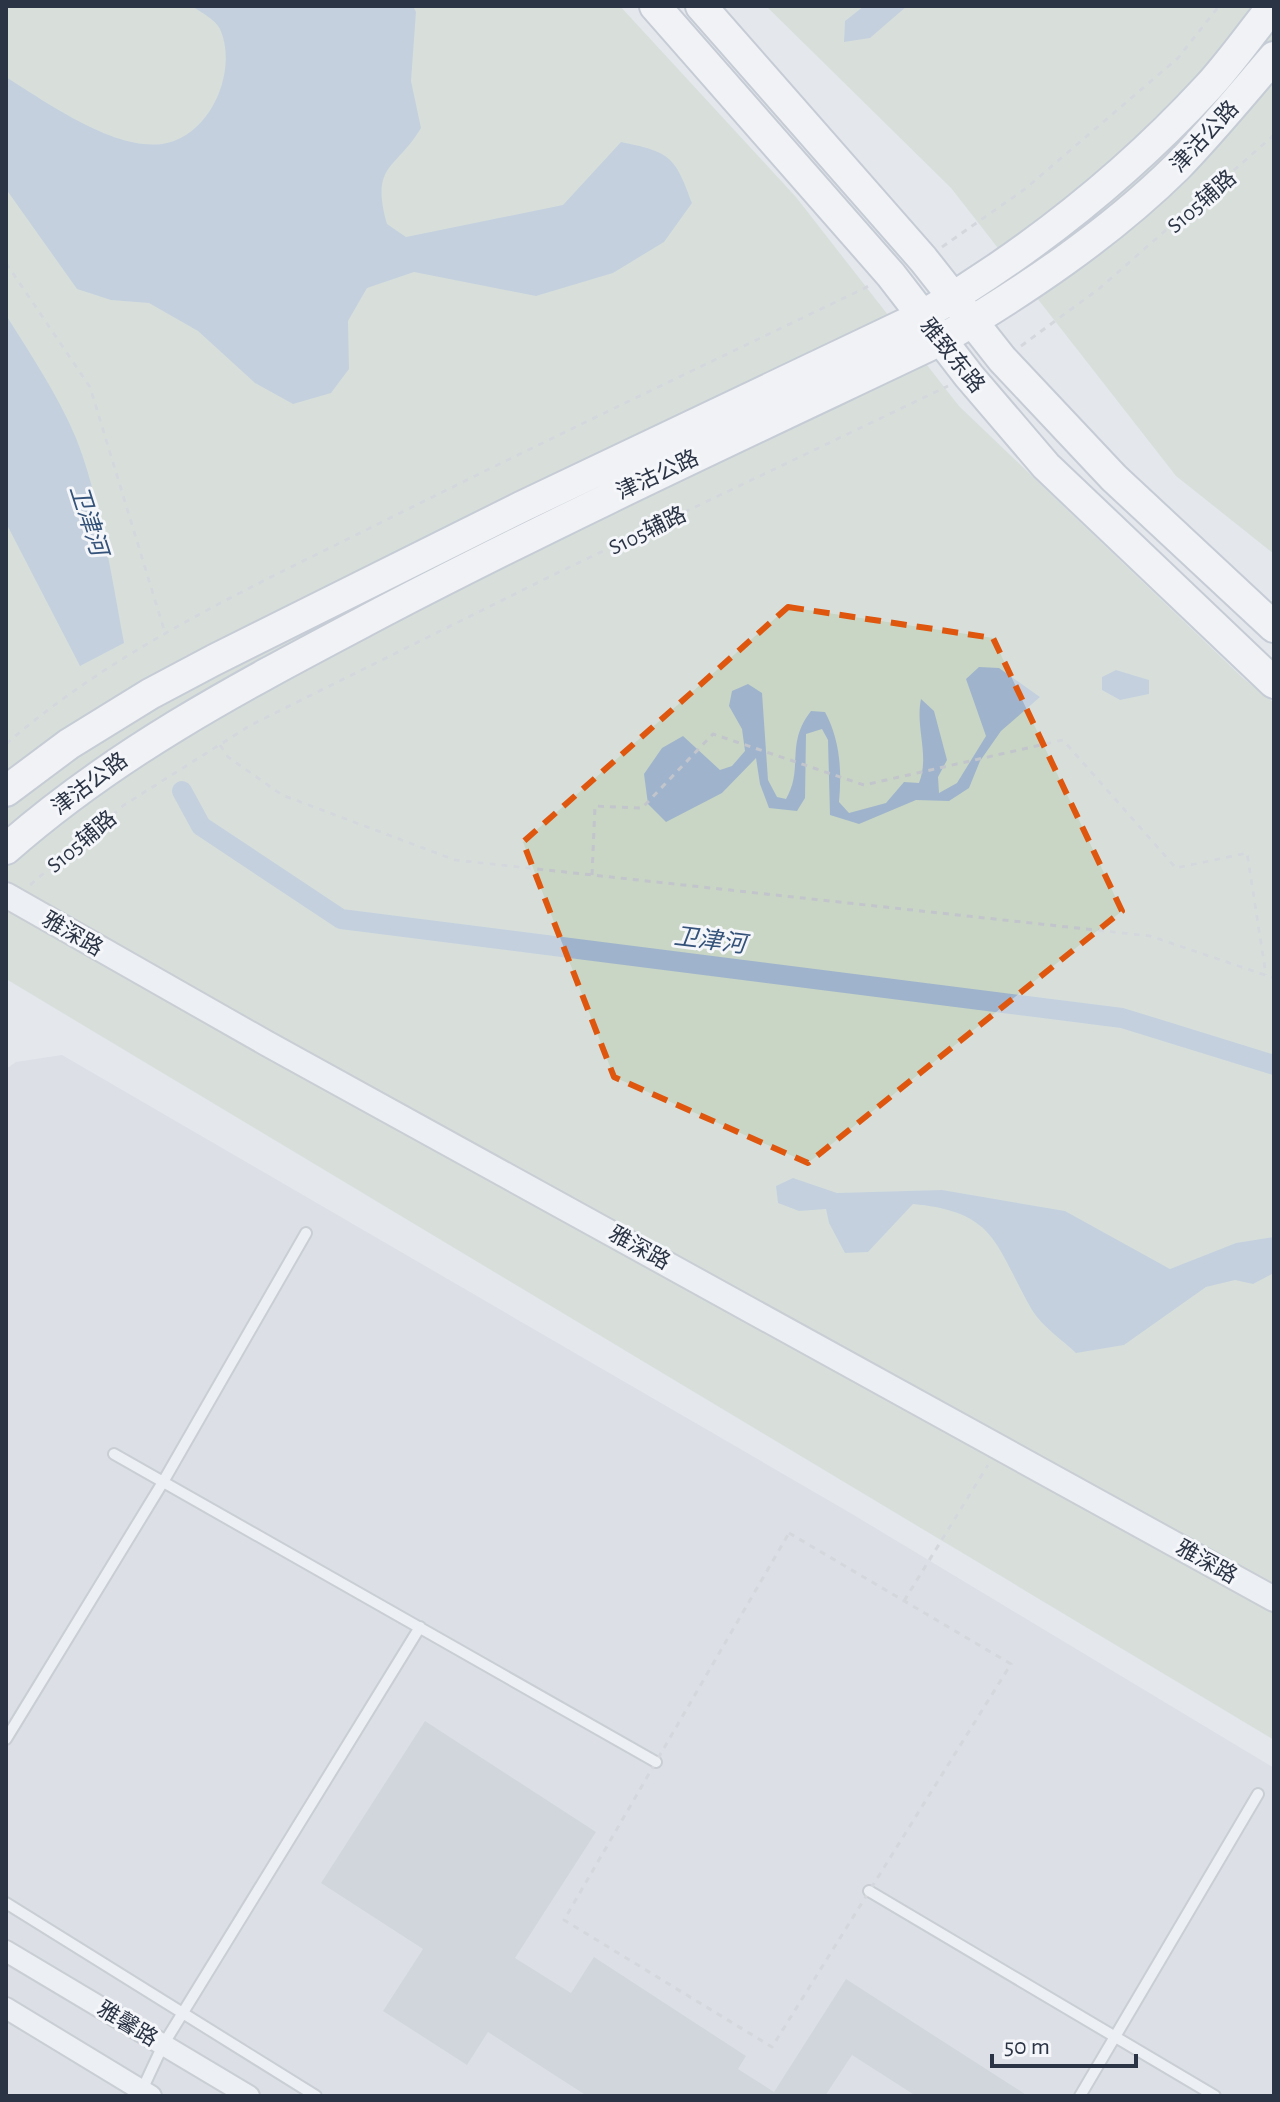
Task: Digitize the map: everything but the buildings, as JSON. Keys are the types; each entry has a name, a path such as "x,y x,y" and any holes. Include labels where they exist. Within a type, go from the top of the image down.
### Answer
{"main road":[{"name":"雅致东路","path":"655,6 891,275 969,376 1046,466 1274,683"},
{"name":"雅致东路","path":"701,6 923,259 1002,359 1114,478 1274,627"},
{"name":"津沽公路","path":"6,791 69,744 176,680 507,514 922,316 954,297 1054,228 1137,158 1209,86 1273,6"},
{"name":"津沽公路","path":"6,849 105,768 232,691 533,533 941,340 972,322 1035,281 1125,213 1176,167 1274,57"}],"street":[{"name":"雅深路","path":"8,902 1274,1615"},
{"name":"雅深路","path":"8,902 1274,1599"},
{"name":"雅馨路","path":"6,1951 249,2096"},
{"path":"6,2008 147,2093"}],"lane":[{"path":"6,1739 163,1482 306,1233"},
{"path":"114,1454 656,1762"},
{"path":"147,2093 163,2045 420,1627"},
{"path":"1080,2096 1258,1794"},
{"path":"869,1891 1215,2096"},
{"path":"6,1903 181,2015 316,2096"}],"path":[{"path":"923,259 1048,169 1178,58 1219,6"},
{"name":"S105辅路","path":"1002,359 1100,288 1274,135"},
{"path":"6,263 90,387 165,633"},
{"path":"6,744 51,705 191,617 499,463 891,275"},
{"name":"S105辅路","path":"8,902 124,805 251,725 553,575 969,376"},
{"path":"592,875 595,806 642,808 713,734 864,785 1063,740 1176,868 1247,853 1266,975"},
{"path":"220,745 228,757 282,795 455,860 1150,936 1274,978"},
{"path":"904,1601 993,1457"},
{"path":"789,1533 1011,1664 772,2047 564,1920 656,1762 789,1533"}],"highlighted area":[{"path":"788,607 993,638 1122,911 808,1163 614,1077 523,842"}],"shaded area":[{"path":"62,1055 852,1514 1274,1768 1274,2096 6,2096 6,1069 16,1062"}],"green space":[{"path":"6,6 620,6 796,197 959,406 1243,678 1274,703 1274,1740 6,979"},
{"path":"766,6 1274,6 1274,554 1176,476 951,188"}],"water":[{"path":"192,6 413,6 416,12 411,81 421,128 388,169 382,190 387,224 406,237 563,205 621,142 650,149 668,158 675,165 692,203 664,242 613,273 536,296 414,272 367,288 348,321 349,369 331,393 293,404 255,383 198,331 149,303 111,300 77,289 6,189 6,77 83,124 127,141 167,143 197,127 217,97 226,62 225,45 218,25"},
{"path":"864,6 907,6 870,38 844,42 845,21"},
{"path":"6,315 53,391 76,438 104,539 124,643 80,666 6,523"},
{"path":"979,667 999,668 1040,697 1001,731 980,761 969,788 949,801 916,800 859,824 830,815 828,740 822,729 806,734 805,798 797,811 769,808 760,784 756,758 722,793 666,822 648,804 644,774 662,748 683,736 720,770 732,766 745,751 742,729 729,706 732,691 748,684 762,693 768,780 777,797 786,799 791,788 796,745 803,723 811,711 825,712 834,733 839,756 839,802 849,813 886,803 904,782 919,783 923,762 921,699 934,711 947,760 938,777 939,793 957,783 986,736 966,679"},
{"path":"1116,670 1149,680 1149,694 1120,700 1102,690 1102,677"},
{"path":"793,1178 837,1193 942,1190 1065,1211 1170,1269 1236,1243 1274,1237 1274,1273 1253,1284 1235,1280 1206,1287 1124,1345 1076,1353 1036,1316 1000,1250 978,1224 941,1208 913,1204 868,1252 845,1253 829,1223 826,1209 799,1211 778,1203 776,1186"}],"waterway":[{"name":"卫津河","path":"182,791 201,826 341,919 1122,1018 1274,1065"}]}
